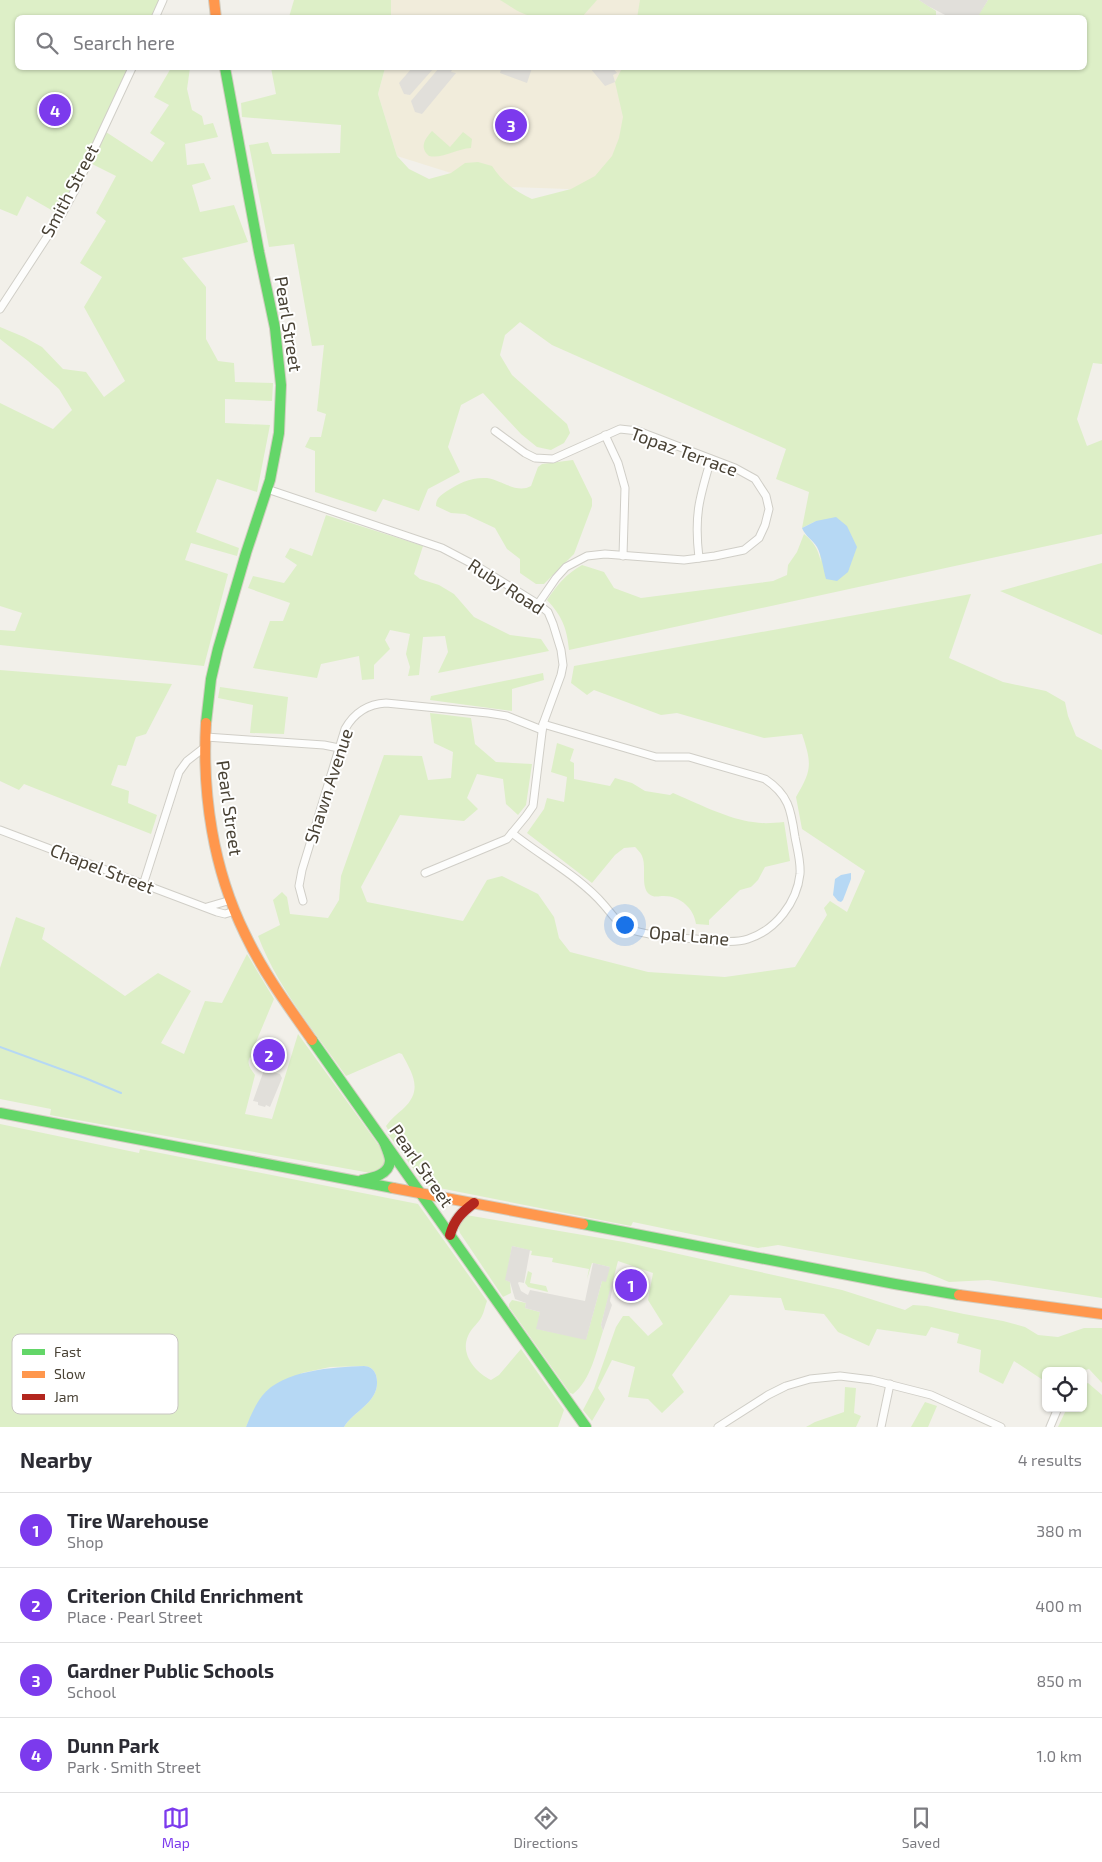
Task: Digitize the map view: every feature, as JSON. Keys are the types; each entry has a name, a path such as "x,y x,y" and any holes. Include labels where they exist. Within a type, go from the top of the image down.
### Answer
{"main road":[{"path":"214,0 216,15"},
{"name":"Pearl Street","path":"225,70 280,357 282,390 280,423 274,460 267,489 217,650 209,697 206,787 211,822 222,871 235,911 253,950 280,996 586,1427"},
{"path":"0,1113 942,1292 1028,1306 1102,1314"},
{"path":"353,1181 375,1177 386,1171 390,1161 384,1142"},
{"path":"450,1235 459,1214 474,1203"}],"street":[{"path":"156,15 164,0"},
{"name":"Smith Street","path":"0,309 70,198 131,70"},
{"name":"Topaz Terrace","path":"496,431 525,453 535,458 553,459 620,430 638,432 735,468 755,479 766,496 769,509 765,525 758,538 744,550 684,560 605,554 587,556 572,563 556,578 538,604"},
{"path":"605,435 618,463 625,488 623,556"},
{"path":"700,558 696,537 696,515 711,459"},
{"name":"Ruby Road","path":"267,489 442,548 481,569 538,604 548,612 554,624 559,642 562,665 561,675 543,727 533,806 512,833 501,842 425,873"},
{"name":"Shawn Avenue","path":"303,901 299,886 300,878 345,729 353,717 365,708 378,704 488,713 543,727"},
{"name":"Opal Lane","path":"512,833 592,893 620,923 630,930 682,938 731,941 748,939 761,933 782,915 792,902 797,890 800,873 790,811 784,796 775,786 765,780 689,757 656,757 543,727"},
{"path":"143,884 179,772 206,742 324,745 339,748"},
{"name":"Chapel Street","path":"0,830 224,914 235,911"},
{"path":"204,907 212,907 231,900"},
{"path":"718,1427 768,1394 786,1386 808,1380 835,1377 852,1377 890,1384 931,1395 1001,1427"},
{"path":"881,1427 890,1384"},
{"path":"1050,1427 1056,1412"}],"shaded area":[{"path":"391,0 687,0 682,15 391,15"},
{"path":"919,0 988,0 979,15 945,15"},
{"path":"384,70 664,70 597,190 511,187 451,173 397,156 378,94"},
{"path":"410,70 432,70 410,95 404,94 399,83"},
{"path":"437,70 452,70 451,72 456,73 422,114 415,112 411,101"},
{"path":"501,70 531,70 527,83 500,73"},
{"path":"592,70 615,70 617,73 613,75 615,82 605,86"},
{"path":"264,1070 280,1074 282,1078 270,1107 258,1105 258,1102 253,1101"},
{"path":"512,1246 530,1250 524,1283 518,1283 521,1291 528,1295 530,1290 585,1301 593,1263 610,1267 606,1282 602,1281 586,1340 536,1329 540,1312 525,1308 526,1303 515,1299 510,1282 505,1280"},
{"path":"612,1281 614,1281 610,1301 612,1305 603,1331 601,1325"}],"green space":[{"path":"0,0 162,0 155,15 15,15 15,70 130,70 60,215 27,196 17,216 0,209"},
{"path":"294,0 391,0 391,15 290,15"},
{"path":"500,0 597,0 584,15 527,15"},
{"path":"640,0 919,0 936,11 936,15 638,15"},
{"path":"988,0 1102,0 1102,364 1093,363 1077,419 1087,446 1102,440 1102,534 569,650 563,623 547,600 562,580 582,565 604,572 614,588 641,598 773,581 787,575 788,565 797,552 804,534 815,546 821,562 816,521 802,528 809,492 776,479 786,449 552,345 520,322 505,335 500,355 512,375 567,424 570,433 564,443 551,450 537,447 521,434 483,393 461,405 448,447 460,472 428,489 419,511 383,499 376,512 315,492 315,451 305,447 310,437 321,437 326,414 317,411 324,345 312,346 294,244 269,247 249,145 268,142 272,154 340,153 341,125 242,117 241,103 276,94 271,70 384,70 378,94 397,156 409,169 429,179 451,173 465,163 478,162 492,166 509,186 532,199 571,189 595,176 612,156 619,138 623,117 615,82 621,70 1087,70 1087,15 978,15"},
{"path":"170,70 190,70 187,89 192,110 202,116 204,125 213,123 218,137 185,144 187,165 204,163 211,179 192,185 200,212 234,205 248,242 182,258 206,287 206,339 218,361 234,363 235,382 273,383 272,401 225,399 225,423 270,425 257,492 217,479 196,532 239,548 237,556 191,543 185,560 228,574 204,666 0,645 0,630 15,631 22,613 0,606 0,403 53,429 72,410 59,389 0,339 0,327 42,347 63,369 86,372 104,397 125,381 84,307 102,277 80,263 106,221 96,213 116,176 92,164 106,132 152,162 165,143 150,133 169,105 154,97"},
{"path":"432,131 450,147 463,132 472,139 471,148 434,157 429,156 424,149 424,143"},
{"path":"573,460 592,499 592,506 574,554 544,584 536,584 520,573 520,559 507,549 495,528 465,514 451,513 436,506 441,495 466,481 476,478 487,478 515,488 526,488 531,486 538,467 542,464"},
{"path":"326,515 423,546 414,574 420,579 439,585 454,594 474,617 510,635 541,639 549,651 438,673 448,652 445,636 423,637 419,675 408,676 410,667 406,654 410,634 390,630 385,640 390,649 374,665 374,679 362,680 359,656 321,664 317,678 253,668 270,621 283,621 290,603 248,588 253,576 284,583 297,565 285,557 290,548 312,556"},
{"path":"1102,563 1102,635 1000,591"},
{"path":"971,594 949,658 1003,682 1046,691 1065,702 1076,736 1102,750 1102,1298 988,1280 949,1282 925,1272 778,1245 758,1248 633,1222 631,1226 429,1186 423,1182 388,1134 390,1133 386,1126 409,1102 415,1088 412,1075 402,1054 399,1053 346,1076 286,991 258,936 280,925 273,900 282,892 287,897 290,914 328,918 339,900 341,876 384,755 422,756 428,780 451,778 453,752 434,743 430,713 471,718 475,744 496,762 532,764 526,805 518,815 506,804 503,779 477,774 467,798 478,809 464,821 400,815 361,887 367,902 463,921 487,880 502,876 538,894 554,917 559,938 570,952 648,972 725,977 795,967 827,915 824,908 830,901 847,912 865,871 802,829 796,797 808,773 809,760 802,734 764,738 677,713 661,715 594,690 587,695 571,683 574,666"},
{"path":"0,670 172,684 146,734 136,737 126,766 118,765 111,785 129,791 128,803 157,815 151,834 24,784 19,790 0,781"},
{"path":"543,673 544,680 512,689 512,711 430,700 431,696"},
{"path":"220,687 288,697 284,734 250,733 253,705 218,698"},
{"path":"557,743 574,749 570,761 574,763 574,779 610,786 615,778 632,783 645,791 670,795 673,793 744,821 757,823 784,822 790,861 765,867 758,880 751,887 740,890 709,920 709,925 696,924 693,913 686,904 676,898 654,896 646,891 643,860 635,847 624,848 615,855 592,883 527,833 544,809 547,798 564,802 567,777 551,772"},
{"path":"16,917 45,928 42,939 125,996 158,973 191,991 161,1043 184,1054 205,1001 222,1003 247,954 274,999 256,1042 265,1045 258,1065 250,1057 249,1060 255,1075 245,1114 272,1119 298,1034 380,1147 386,1163 374,1174 50,1115 51,1109 0,1099 0,968"},
{"path":"0,1124 139,1153 140,1149 418,1204 487,1301 482,1316 469,1333 466,1343 466,1349 471,1362 485,1377 491,1380 499,1375 521,1349 564,1410 558,1427 344,1427 372,1398 377,1384 376,1375 371,1368 364,1366 330,1367 302,1373 255,1409 246,1427 0,1427"},
{"path":"466,1215 624,1242 842,1290 905,1310 913,1305 927,1306 1003,1321 1025,1327 1038,1335 1058,1337 1084,1328 1102,1328 1102,1383 1089,1369 1087,1370 1087,1367 1042,1367 1042,1379 1014,1361 1003,1384 979,1372 981,1350 957,1343 959,1334 931,1327 926,1336 877,1329 869,1346 838,1332 824,1314 785,1310 781,1298 730,1295 672,1375 684,1392 662,1413 648,1399 628,1397 635,1367 612,1360 598,1388 605,1399 592,1421 583,1410 594,1389 616,1327 623,1316 629,1316 648,1336 663,1324 648,1300 653,1273 618,1261 601,1325 603,1331 595,1356 589,1373 573,1394 570,1393 509,1307 509,1304 512,1300 526,1303 525,1308 540,1312 537,1329 586,1339 602,1281 610,1267 592,1263 587,1279 589,1269 552,1262 553,1258 531,1255 532,1251 512,1246 506,1280 510,1282 511,1293 503,1297 460,1233 458,1226"},
{"path":"528,1271 532,1273 530,1283 546,1286 548,1292 528,1287 525,1283"},
{"path":"1087,1383 1102,1395 1102,1427 1058,1427 1065,1412 1087,1412"},
{"path":"845,1387 856,1388 854,1413 861,1416 856,1427 806,1427 844,1412"},
{"path":"925,1402 937,1406 928,1427 911,1427"}],"water":[{"path":"836,517 847,526 857,547 848,572 837,581 826,579 819,551 802,528 816,521"},
{"path":"851,873 851,879 843,900 841,902 838,901 833,895 835,879 841,875"},
{"path":"364,1366 371,1368 376,1375 377,1384 375,1392 372,1398 344,1427 246,1427 262,1396 282,1380 295,1375 324,1369"}],"waterway":[{"path":"0,1047 121,1093"}],"traffic: fast":[{"path":"206,723 211,679 218,649 270,480 279,433 281,385 275,328 225,70"},
{"path":"312,1040 586,1427"},
{"path":"0,1113 393,1188"},
{"path":"362,1180 379,1175 387,1170 390,1161 384,1142"},
{"path":"583,1224 959,1295"}],"traffic: slow":[{"path":"214,0 216,15"},
{"path":"206,723 205,750 208,804 212,831 225,884 245,934 260,962 312,1040"},
{"path":"393,1188 583,1224"},
{"path":"959,1295 1102,1314"}],"traffic: jam":[{"path":"450,1235 459,1217 474,1203"}],"place":[{"name":"Dunn Park","path":"55,110"},
{"name":"Gardner Public Schools","path":"511,125"},
{"name":"Criterion Child Enrichment","path":"269,1055"},
{"name":"Tire Warehouse","path":"631,1285"}]}
